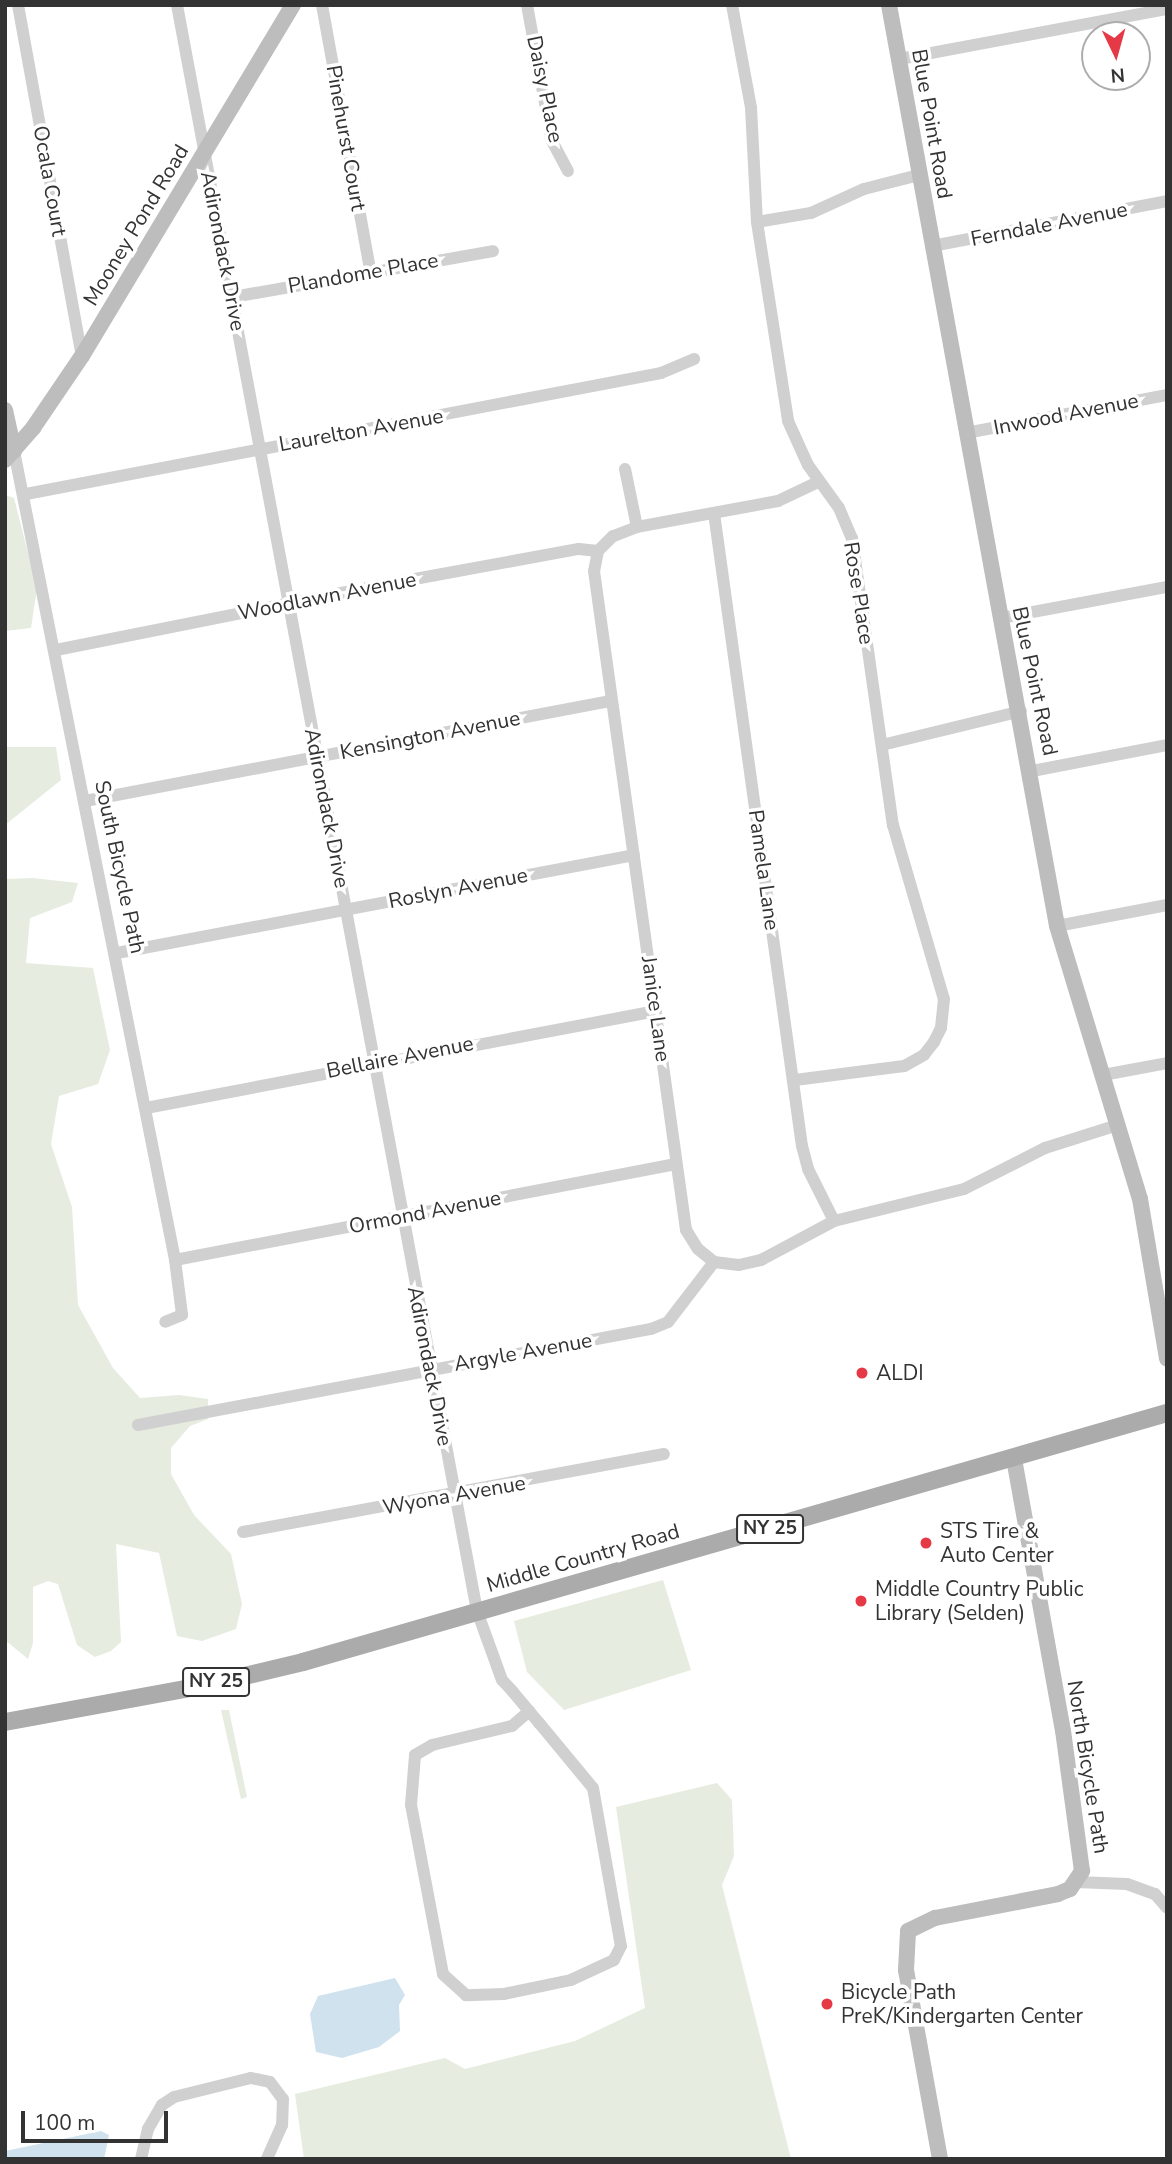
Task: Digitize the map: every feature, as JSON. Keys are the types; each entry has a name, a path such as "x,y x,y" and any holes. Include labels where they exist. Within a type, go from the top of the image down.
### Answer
{"main road":[{"name":"Middle Country Road","path":"5,1722 207,1685 1014,1460 1167,1413"}],"street":[{"name":"Ocala Court","path":"18,5 82,356"},
{"name":"Adirondack Drive","path":"177,5 290,603 372,1062 477,1611 502,1680 529,1711 593,1788 621,1946 614,1960 571,1980 504,1994 466,1995 451,1986 443,1974 411,1805 415,1755 432,1745 512,1726 529,1711"},
{"name":"Mooney Pond Road","path":"10,455 82,356 293,5"},
{"name":"Pinehurst Court","path":"322,5 370,270"},
{"name":"Daisy Place","path":"527,5 552,141 568,171"},
{"name":"Rose Place","path":"732,5 751,108 757,222 788,421 818,482 839,508 852,538 893,825 944,999 941,1028 924,1055 904,1066 795,1080"},
{"name":"Blue Point Road","path":"889,5 966,433 1032,771 1057,926 1140,1199 1167,1359"},
{"path":"899,59 1167,9"},
{"path":"757,222 811,213 864,189 919,175"},
{"name":"Ferndale Avenue","path":"932,246 1167,201"},
{"name":"Plandome Place","path":"233,297 370,270 494,251"},
{"name":"Laurelton Avenue","path":"26,494 661,373 694,359"},
{"name":"Inwood Avenue","path":"966,433 1167,395"},
{"name":"South Bicycle Path","path":"5,411 10,455 26,494 175,1260 182,1315 165,1322"},
{"path":"625,469 637,527"},
{"path":"598,551 613,536 637,527 795,496 818,482"},
{"name":"Pamela Lane","path":"714,513 808,1169 834,1221"},
{"name":"Woodlawn Avenue","path":"56,650 579,549 598,551"},
{"name":"Janice Lane","path":"598,551 594,590 686,1230 698,1249 714,1262"},
{"path":"1001,618 1167,587"},
{"name":"Kensington Avenue","path":"85,801 610,701"},
{"path":"882,745 1021,711"},
{"path":"1032,771 1167,745"},
{"name":"Roslyn Avenue","path":"117,953 634,855"},
{"path":"1057,926 1167,905"},
{"name":"Bellaire Avenue","path":"146,1108 372,1062 656,1011"},
{"path":"1103,1075 1167,1063"},
{"path":"714,1262 739,1265 761,1260 834,1221 964,1189 1045,1148 1118,1125"},
{"name":"Ormond Avenue","path":"175,1260 676,1164"},
{"name":"Argyle Avenue","path":"138,1425 650,1329 668,1322 714,1262"},
{"name":"Wyona Avenue","path":"243,1532 664,1454"},
{"name":"North Bicycle Path","path":"940,2159 906,1970 908,1931 935,1918 1058,1894 1076,1882 1082,1853 1014,1460"},
{"path":"1076,1882 1127,1884 1155,1894 1167,1908"},
{"path":"141,2159 148,2129 162,2105 174,2097 251,2078 270,2082 283,2099 282,2125 267,2159"}],"shaded area":[{"path":"5,495 14,498 37,588 31,628 5,631"},
{"path":"5,747 56,747 61,780 5,825"},
{"path":"33,878 78,883 72,902 30,918 26,963 93,968 110,1050 98,1084 59,1096 51,1144 72,1207 78,1305 113,1368 140,1398 179,1395 208,1399 208,1419 190,1426 171,1448 171,1474 194,1515 231,1554 242,1604 236,1629 202,1641 177,1636 159,1553 116,1544 121,1642 111,1651 95,1657 77,1645 58,1584 48,1581 33,1587 33,1643 28,1659 5,1640 5,879"},
{"path":"663,1580 691,1670 564,1710 527,1672 514,1621"},
{"path":"221,1710 229,1710 247,1797 241,1799"},
{"path":"717,1783 732,1800 734,1856 722,1885 791,2159 304,2159 295,2094 445,2058 465,2069 575,2041 645,2008 616,1807"}],"water":[{"path":"395,1978 405,1995 399,2005 400,2031 379,2047 342,2058 316,2052 310,2014 318,1996"},
{"path":"101,2131 109,2135 104,2159 5,2159 5,2151"}],"place":[{"name":"ALDI","path":"862,1373"},
{"name":"STS Tire & Auto Center","path":"926,1543"},
{"name":"Middle Country Public Library (Selden)","path":"861,1601"},
{"name":"Bicycle Path PreK/Kindergarten Center","path":"827,2004"}]}
